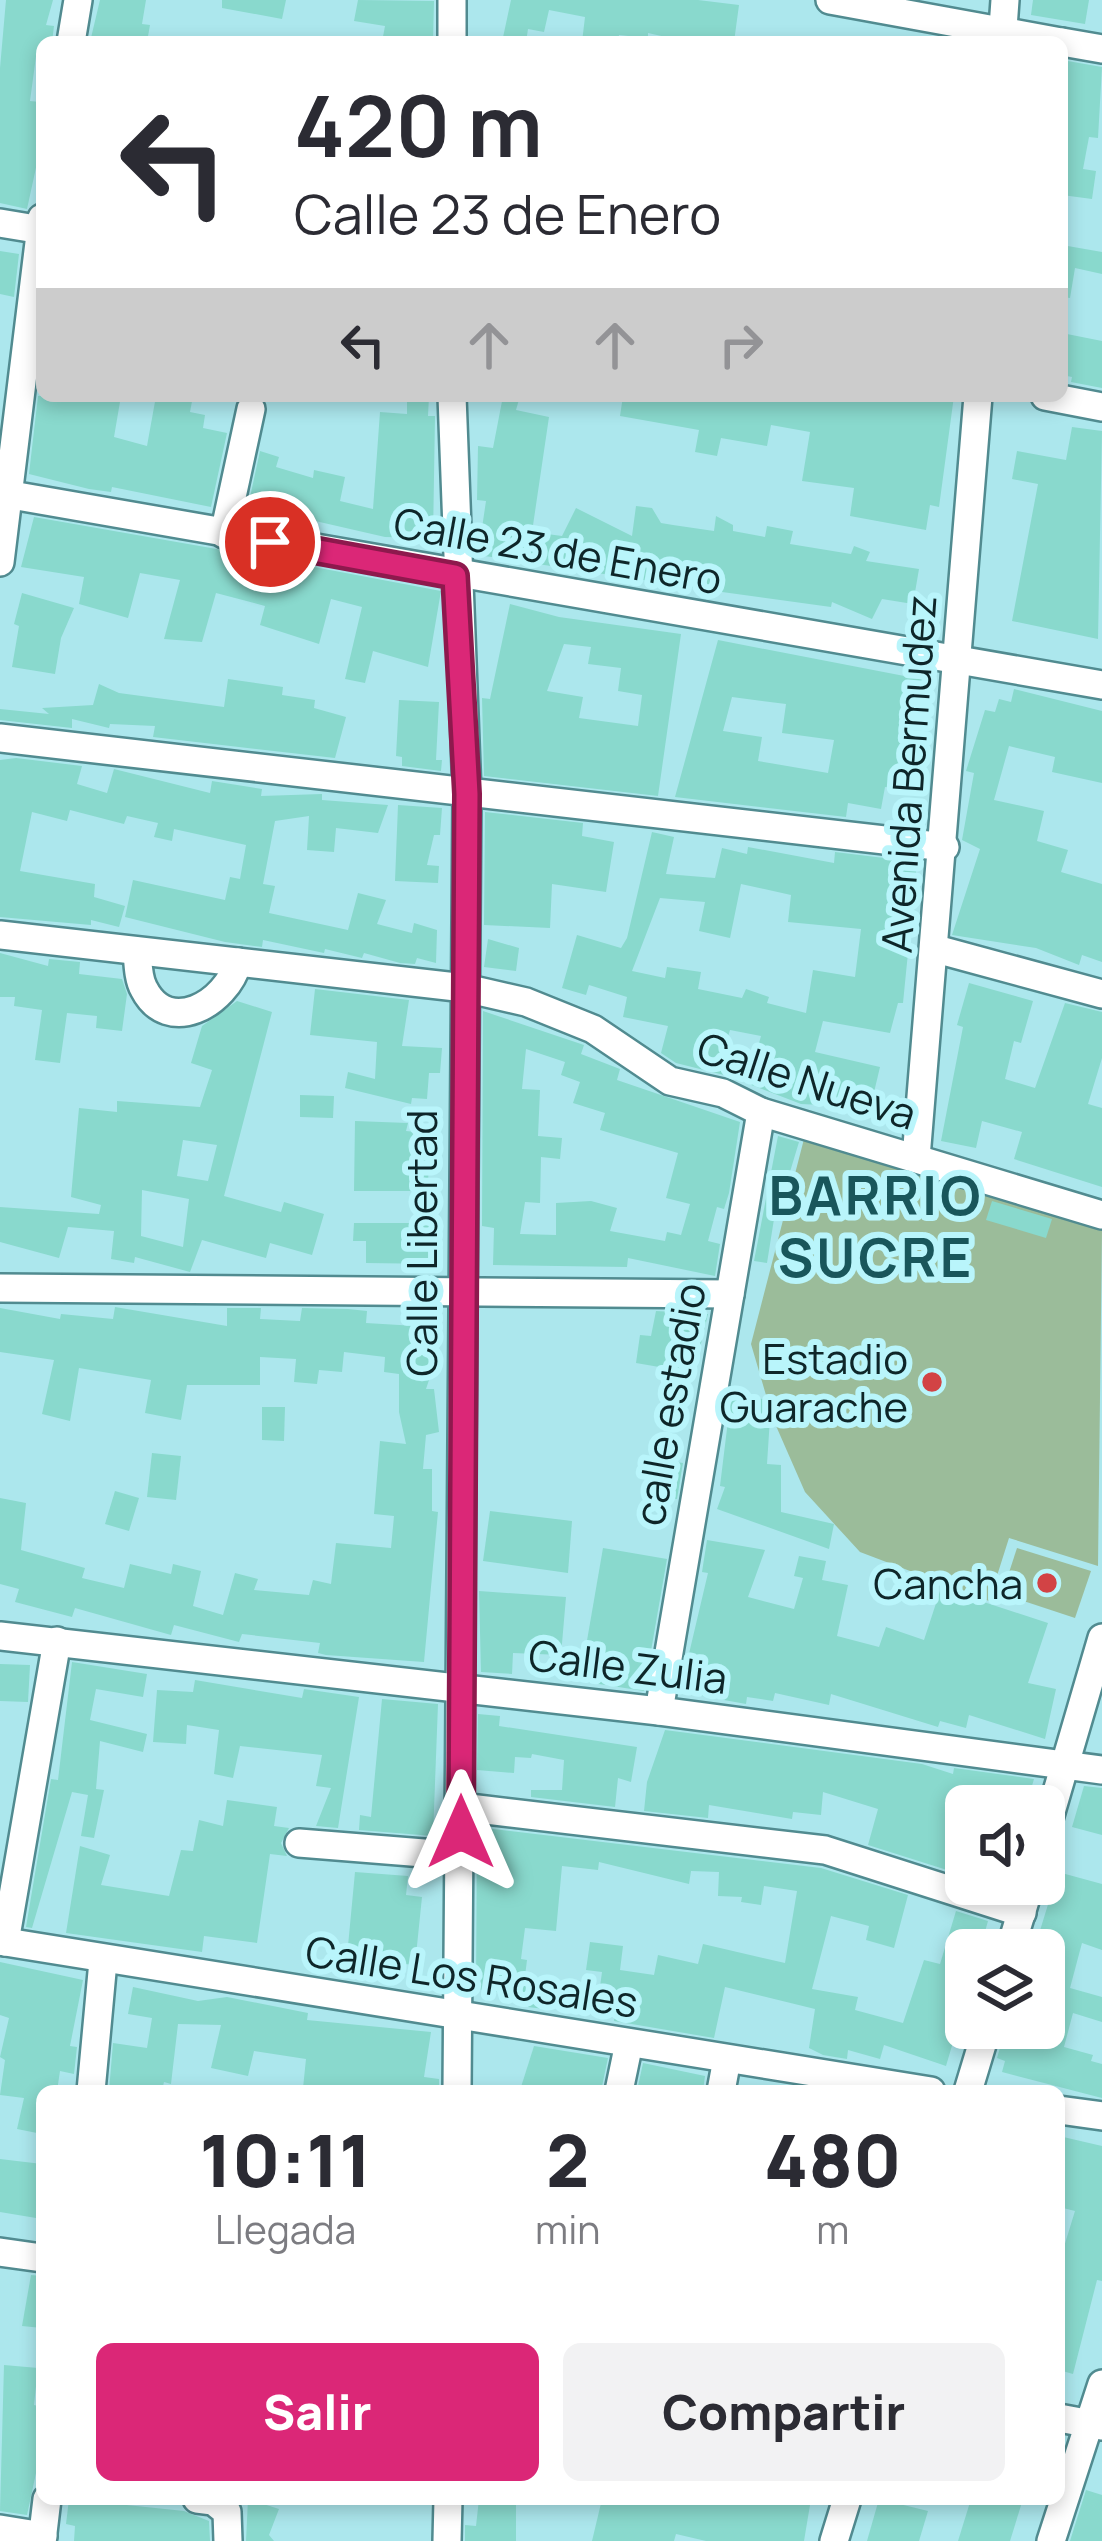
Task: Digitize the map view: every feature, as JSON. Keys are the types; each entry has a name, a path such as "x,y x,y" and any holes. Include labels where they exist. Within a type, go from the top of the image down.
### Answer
{"street":[{"path":"72,36 78,0"},
{"path":"452,0 452,36"},
{"path":"830,0 890,5 1001,36"},
{"path":"1005,0 1008,36"},
{"path":"1008,36 1016,0"},
{"path":"1068,43 1102,49"},
{"path":"0,224 36,226"},
{"path":"0,562 4,494 36,262"},
{"path":"1068,400 1102,407"},
{"name":"Calle Libertad","path":"452,402 455,576 467,794 458,2085"},
{"name":"Avenida Bermudez","path":"916,1158 946,847 978,402"},
{"path":"224,534 251,409"},
{"name":"Calle 23 de Enero","path":"4,494 1102,686"},
{"path":"0,738 946,847"},
{"name":"Calle Nueva","path":"0,935 465,988 526,1002 576,1022 670,1081 723,1093 761,1112 1102,1215"},
{"path":"937,949 1102,994"},
{"path":"137,950 144,990 158,1006 177,1011 202,1009 222,997 238,962"},
{"name":"calle estadio","path":"659,1711 761,1112"},
{"path":"0,1288 730,1294"},
{"name":"Calle Zulia","path":"0,1636 659,1711 1102,1770"},
{"path":"1059,1785 1102,1638"},
{"path":"2,1941 57,1641"},
{"path":"461,1807 780,1841 865,1862 1022,1912"},
{"path":"299,1843 461,1856"},
{"path":"1017,1929 1024,1905"},
{"name":"Calle Los Rosales","path":"2,1941 893,2085"},
{"path":"92,2085 104,1961"},
{"path":"620,2085 629,2043"},
{"path":"970,2085 981,2049"},
{"path":"722,2085 727,2059"},
{"path":"1065,2111 1102,2116"},
{"path":"0,2252 36,2257"},
{"path":"1065,2505 1096,2424 1102,2384"},
{"path":"1065,2420 1096,2424"},
{"path":"0,2529 42,2539 46,2505"},
{"path":"218,2505 227,2512 228,2541"},
{"path":"447,2541 448,2505"},
{"path":"834,2541 845,2505"},
{"path":"1051,2541 1065,2505"}],"green space":[{"name":"Estadio Guarache","path":"804,1139 1102,1230 1098,1566 1009,1538 989,1601 860,1552 805,1492 773,1419 751,1344"},
{"name":"Cancha","path":"1017,1548 1091,1571 1075,1618 1002,1594"}],"building":[{"path":"6,0 53,0 46,25 54,26 53,36 36,36 30,101 36,102 36,168 27,209 0,203 0,68"},
{"path":"100,0 146,0 142,24 150,25 148,36 91,36"},
{"path":"222,0 286,0 282,19 222,8"},
{"path":"358,0 434,1 433,36 383,36 385,26 354,21"},
{"path":"511,0 698,0 739,5 735,36 583,36 585,17 549,10 544,32 528,29 527,36 503,36"},
{"path":"1033,0 1089,0 1085,24 1031,15"},
{"path":"1068,61 1102,67 1098,138 1089,137 1083,169 1096,171 1092,199 1068,196"},
{"path":"1068,246 1102,252 1102,274 1075,268 1070,298"},
{"path":"0,251 19,254 14,297 0,294"},
{"path":"1068,334 1102,341 1102,388 1071,382 1068,376"},
{"path":"37,402 120,402 114,437 147,446 155,402 192,402 190,412 205,415 203,428 227,433 211,507 112,487 111,492 89,489 29,474"},
{"path":"407,402 429,402 428,416 435,416 433,538 385,537 263,509 262,516 247,511 260,451 279,457 276,467 313,478 314,470 345,477 340,501 373,509 380,412 407,414"},
{"path":"502,402 518,402 516,410 549,417 532,532 562,536 576,508 632,536 636,506 652,508 661,523 714,531 716,516 733,525 733,531 765,537 767,526 793,531 790,544 851,554 854,546 870,552 866,561 919,569 913,604 882,599 872,619 832,602 831,607 693,588 652,567 650,581 478,555 486,501 477,500 478,446 493,448"},
{"path":"622,402 953,402 939,507 930,505 926,530 850,516 854,488 802,481 810,432 771,425 767,446 721,438 717,456 695,452 699,430 620,416"},
{"path":"1072,427 1102,431 1098,639 1012,621 1038,484 1012,479 1017,451 1066,460"},
{"path":"34,517 228,551 275,566 277,560 441,591 428,667 373,651 365,683 345,679 362,607 331,599 319,644 260,625 265,606 216,593 202,642 164,639 180,580 140,573 128,618 79,604 84,577 21,567"},
{"path":"22,593 74,608 61,638 55,674 12,667 19,626 14,624"},
{"path":"510,604 559,617 681,634 658,796 484,776 482,698 490,699","holes":["564,644 591,647 588,664 621,668 618,691 642,695 638,726 579,718 583,697 547,691"]},
{"path":"718,640 925,680 905,771 923,773 921,791 885,787 881,809 848,803 846,817 675,797","holes":["732,697 786,704 782,733 834,740 828,773 758,761 762,737 723,731"]},
{"path":"228,679 283,687 282,695 315,700 314,708 346,717 335,758 153,737 155,726 110,724 109,728 72,719 72,728 0,720 0,709 49,714 42,708 93,705 99,684 119,693 224,707"},
{"path":"1014,689 1102,711 1102,783 1052,772 1055,757 1009,746 994,800 1044,811 1037,841 1068,850 1061,872 1102,884 1102,962 1082,955 1079,965 1036,948 952,935 980,849 962,840 974,773 966,771 985,710 995,712 999,699 1011,702"},
{"path":"399,700 439,702 436,760 442,760 441,771 402,766 402,757 396,756"},
{"path":"0,760 82,766 77,784 107,793 114,769 210,793 212,781 262,789 261,796 322,794 322,800 388,805 378,833 336,828 334,852 307,850 309,816 275,821 263,884 275,886 269,913 348,930 358,893 386,900 377,924 412,933 414,923 437,930 436,963 417,958 415,964 400,963 325,949 324,953 263,940 262,947 225,942 125,917 133,880 225,900 230,877 240,879 246,845 174,829 172,841 154,837 158,823 127,816 124,824 70,810 67,821 32,812 20,871 95,884 94,897 125,906 119,927 91,920 91,925 0,917"},
{"path":"398,805 442,808 440,835 434,835 427,865 439,866 438,883 395,881"},
{"path":"485,812 583,823 582,836 614,842 606,892 552,884 550,928 484,925"},
{"path":"652,832 674,837 666,874 715,878 722,848 747,854 748,847 834,863 835,852 917,862 903,1003 898,1003 890,1033 823,1021 815,1052 880,1067 871,1105 824,1095 822,1105 801,1104 728,1076 676,1063 661,1053 668,1026 623,1017 627,997 589,985 586,995 562,988 577,935 621,948","holes":["741,884 791,895 788,922 861,929 855,977 813,970 806,1013 767,1003 769,997 746,989 742,998 698,989 701,972 667,967 665,978 632,971 660,898 705,902 699,931 730,938","730,1030 761,1036 752,1068 721,1059"]},
{"path":"488,939 519,948 516,971 484,967"},
{"path":"0,953 48,966 49,959 80,962 79,974 122,979 127,994 122,1031 96,1028 97,1016 67,1013 60,1063 35,1060 42,1010 14,1006 15,997 0,997"},
{"path":"969,983 1033,1001 1021,1043 1014,1041 1005,1079 1035,1088 1065,1003 1102,1012 1102,1058 1088,1104 1102,1108 1102,1187 1014,1159 1022,1132 982,1121 976,1148 941,1141 963,1027 957,1025"},
{"path":"315,989 409,1000 402,1046 442,1048 440,1073 429,1073 427,1099 412,1098 411,1104 345,1088 348,1072 375,1079 377,1042 310,1035"},
{"path":"237,1001 272,1012 224,1196 281,1212 284,1202 324,1214 312,1255 270,1243 266,1258 202,1240 190,1272 135,1257 134,1263 111,1259 114,1231 68,1227 59,1258 0,1242 0,1207 99,1214 101,1205 71,1197 79,1108 117,1112 117,1101 200,1107 212,1070 191,1063 202,1026","holes":["183,1140 217,1145 208,1181 177,1176","142,1190 189,1199 183,1247 141,1236"]},
{"path":"483,1011 584,1045 581,1054 620,1069 617,1080 740,1122 729,1193 724,1209 717,1207 708,1241 720,1244 715,1276 628,1258 627,1267 493,1265 494,1228 482,1226","holes":["526,1049 565,1062 561,1075 580,1082 573,1103 605,1113 600,1130 678,1153 666,1198 690,1204 681,1235 667,1232 665,1241 610,1231 617,1208 591,1201 556,1203 556,1235 520,1234 525,1202 540,1203 541,1157 560,1159 562,1138 538,1136 540,1090 522,1089"]},
{"path":"300,1095 334,1096 333,1118 300,1117"},
{"path":"355,1121 408,1123 406,1131 416,1132 415,1145 429,1146 428,1191 354,1191"},
{"path":"778,1136 799,1142 783,1195 778,1194 767,1263 754,1261"},
{"path":"992,1201 1052,1219 1046,1238 986,1220"},
{"path":"354,1223 439,1223 438,1264 366,1263 366,1241 353,1241"},
{"path":"115,1307 227,1326 227,1308 261,1308 260,1319 300,1321 302,1308 348,1309 367,1311 366,1323 416,1326 416,1309 438,1310 438,1353 426,1389 434,1389 439,1432 426,1435 423,1469 432,1469 432,1511 438,1512 424,1662 326,1655 318,1653 320,1643 242,1634 239,1642 174,1625 171,1635 75,1608 72,1617 15,1602 19,1589 0,1584 0,1498 26,1503 21,1550 85,1568 82,1578 124,1588 130,1564 171,1574 173,1564 201,1571 193,1606 223,1615 235,1573 258,1579 254,1590 309,1595 313,1580 331,1584 336,1543 391,1548 394,1516 374,1514 380,1441 406,1444 399,1412 399,1374 384,1372 385,1357 344,1352 342,1372 319,1370 317,1384 294,1382 296,1359 260,1357 260,1385 187,1385 181,1420 145,1413 151,1380 79,1368 70,1421 42,1414 54,1360 0,1352 0,1308 60,1319 61,1314 113,1319"},
{"path":"656,1311 708,1314 694,1373 636,1363 640,1335 651,1336"},
{"path":"731,1396 764,1399 762,1418 770,1418 767,1464 781,1465 781,1512 834,1524 829,1549 717,1509 725,1487 720,1486"},
{"path":"262,1407 285,1407 284,1441 262,1440"},
{"path":"152,1453 181,1456 176,1500 147,1497"},
{"path":"658,1459 683,1463 677,1499 652,1495"},
{"path":"115,1491 139,1498 129,1531 105,1524"},
{"path":"490,1511 572,1521 568,1573 483,1561"},
{"path":"707,1540 765,1550 748,1597 794,1609 803,1578 794,1576 799,1556 826,1561 822,1580 848,1585 837,1636 879,1647 886,1627 924,1640 941,1588 1048,1623 1028,1683 1056,1689 1045,1739 969,1715 966,1728 940,1721 938,1727 831,1694 829,1705 775,1693 773,1701 747,1697 746,1704 680,1692 708,1573 702,1572"},
{"path":"603,1548 667,1559 644,1691 580,1681"},
{"path":"479,1591 566,1597 561,1655 513,1653 512,1674 481,1672"},
{"path":"72,1662 147,1674 143,1697 96,1689 90,1720 147,1734 143,1752 100,1741 96,1789 104,1790 94,1838 81,1836 88,1795 72,1792 32,1928 26,1927 51,1779 58,1780"},
{"path":"0,1664 30,1665 28,1702 0,1701"},
{"path":"195,1680 302,1698 304,1689 359,1697 338,1828 316,1826 331,1788 316,1786 322,1755 240,1746 233,1778 214,1774 219,1730 187,1725 186,1744 153,1742 157,1690 193,1692"},
{"path":"382,1699 438,1704 433,1836 359,1830 360,1815 371,1817"},
{"path":"478,1714 500,1716 499,1726 637,1747 631,1782 618,1778 615,1807 531,1797 531,1790 562,1790 564,1760 532,1754 531,1758 515,1757 514,1773 477,1770"},
{"path":"665,1730 922,1764 953,1774 954,1768 1034,1779 1032,1785 945,1785 945,1869 868,1845 878,1809 823,1792 821,1815 793,1812 792,1819 709,1805 708,1818 644,1811 647,1782"},
{"path":"1084,1786 1102,1788 1102,1835 1072,1827"},
{"path":"227,1800 277,1807 274,1826 289,1828 281,1843 287,1856 270,1854 257,1943 204,1936 202,1952 66,1933 80,1846 110,1855 101,1885 169,1896 181,1850 193,1851 199,1820 223,1826"},
{"path":"477,1827 821,1868 908,1895 894,1948 866,1940 869,1926 831,1916 812,1989 858,1997 855,2010 903,2023 924,1960 940,1964 945,1947 945,2049 951,2049 946,2066 884,2045 880,2059 848,2050 847,2059 823,2055 809,2048 815,2009 725,1987 714,2038 614,2021 617,2004 598,2001 602,1972 586,1970 590,1942 623,1946 620,1970 654,1975 658,1955 698,1964 703,1944 785,1963 797,1891 764,1886 761,1905 741,1902 742,1897 718,1896 719,1872 691,1871 689,1884 599,1862 598,1870 562,1866 556,1931 525,1928 521,1959 527,1960 525,1976 557,1980 552,2010 528,2007 530,1997 476,1989"},
{"path":"355,1872 408,1876 406,1895 422,1897 415,1965 374,1961 376,1949 348,1946"},
{"path":"1065,1874 1102,1884 1102,1950 1082,1943 1070,1988 1102,1997 1102,2022 1073,2013 1065,2043 1065,1929 1040,1929 1048,1905 1065,1905"},
{"path":"956,1911 988,1921 986,1929 951,1929"},
{"path":"0,1962 83,1980 70,2046 77,2047 74,2074 60,2071 58,2085 36,2085 36,2133 17,2129 24,2098 0,2095 5,2060 0,2057 9,2018 0,2015"},
{"path":"133,1987 198,2001 227,1997 308,2013 307,2020 431,2032 424,2077 439,2079 439,2085 303,2085 306,2059 254,2051 248,2076 211,2068 221,2025 178,2024 171,2084 110,2085 113,2043 147,2048 152,2018 128,2014"},
{"path":"534,2046 608,2058 602,2085 522,2085"},
{"path":"1065,2047 1093,2055 1091,2061 1102,2064 1102,2098 1002,2072 1005,2061 997,2058 1000,2049"},
{"path":"643,2063 705,2076 704,2085 638,2085"},
{"path":"1065,2137 1102,2146 1102,2281 1097,2280 1073,2374 1065,2372 1065,2244 1075,2211 1065,2208"},
{"path":"0,2159 36,2163 36,2218 0,2212"},
{"path":"31,2275 36,2275 36,2327 22,2326"},
{"path":"4,2365 36,2368 36,2473 27,2515 0,2511"},
{"path":"1086,2490 1102,2495 1102,2541 1070,2541"},
{"path":"68,2505 184,2511 209,2521 210,2541 74,2541 75,2526 66,2524"},
{"path":"248,2505 279,2509 269,2535 274,2541 246,2541"},
{"path":"478,2505 516,2505 516,2541 465,2541 465,2525 476,2526"},
{"path":"601,2505 810,2505 804,2541 706,2541 676,2534 674,2541 592,2541"},
{"path":"877,2505 928,2511 919,2541 867,2541"},
{"path":"969,2505 1021,2505 1010,2541 958,2541"}],"place":[{"name":"Estadio Guarache","path":"932,1382"},
{"name":"Cancha","path":"1047,1583"}],"district":[{"name":"BARRIO SUCRE","path":"876,1225"}],"route":[{"path":"270,542 455,576 467,794 461,1832"}]}
